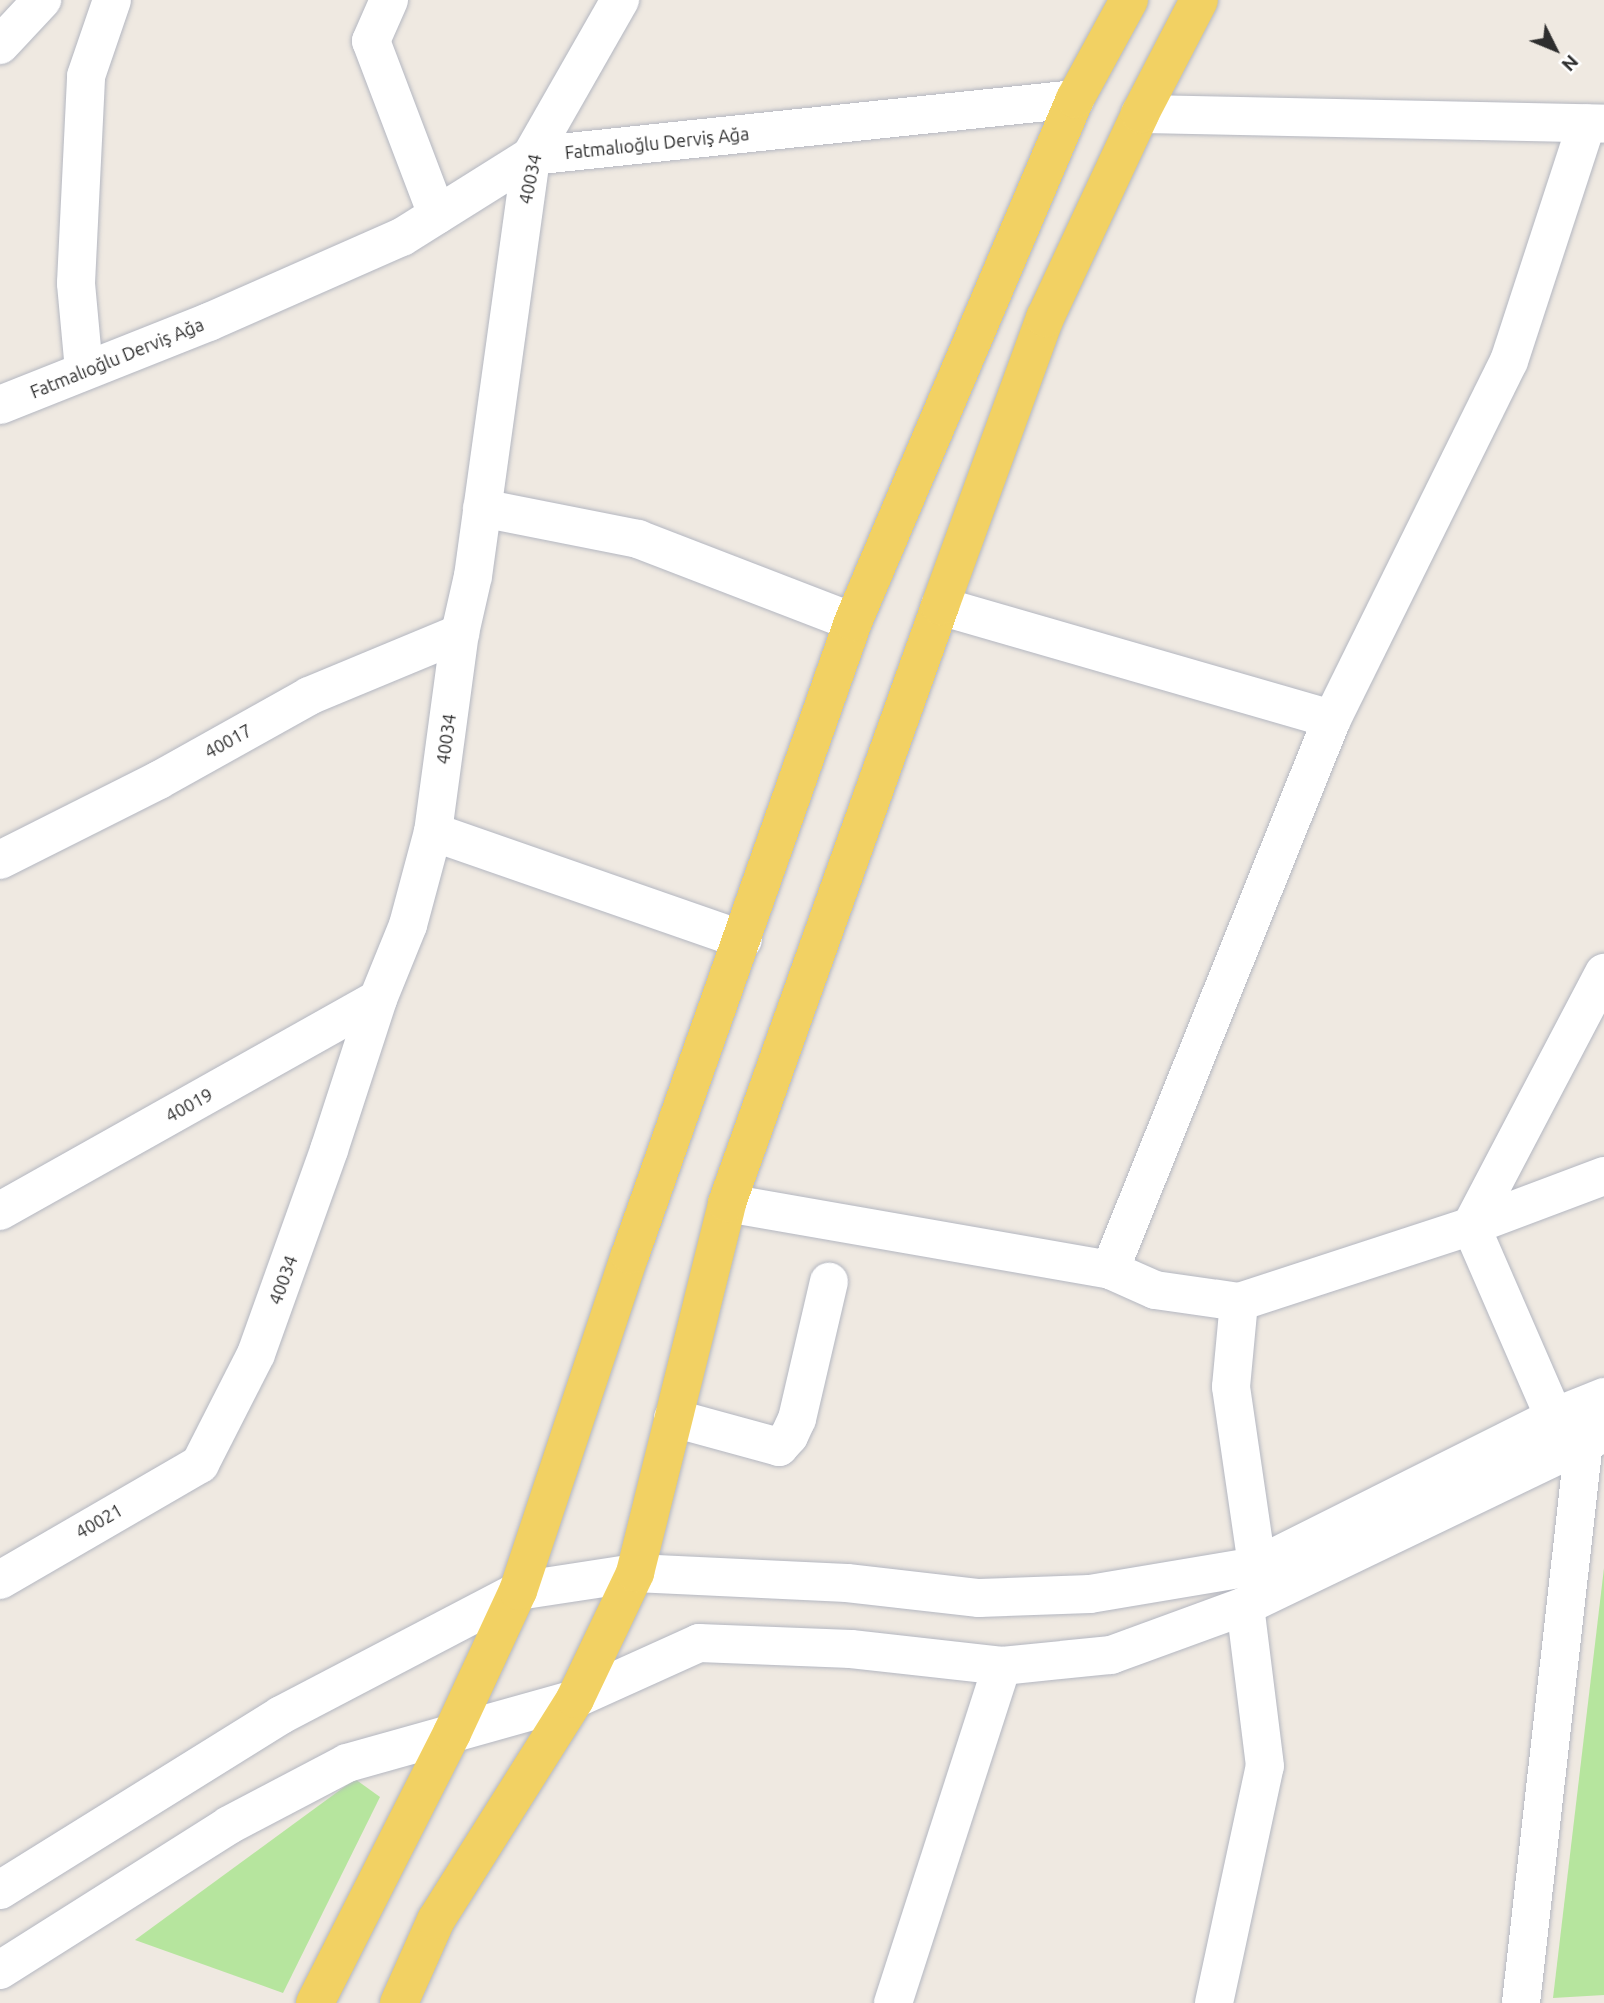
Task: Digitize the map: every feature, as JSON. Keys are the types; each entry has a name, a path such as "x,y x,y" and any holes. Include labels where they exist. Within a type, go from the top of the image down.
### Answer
{"main road":[{"path":"316,2003 452,1733 518,1591 630,1255 853,622 1074,99 1129,0"},
{"path":"399,2003 436,1920 575,1699 635,1573 727,1203 940,606 1045,318 1140,114 1199,0"}],"street":[{"path":"0,45 42,0"},
{"path":"84,370 76,283 86,76 112,0"},
{"path":"389,0 371,41 438,215"},
{"name":"40034","path":"200,1464 256,1354 325,1162 378,999 408,925 433,832 460,632 473,576 531,156 620,0"},
{"name":"Fatmalıoğlu Derviş Ağa","path":"0,405 209,322 402,237 531,156 1074,99"},
{"path":"1110,1270 1332,719 1508,360 1596,123 1140,114"},
{"path":"482,508 638,539 853,622"},
{"path":"940,606 1332,719"},
{"name":"40017","path":"0,860 159,780 309,696 460,632"},
{"path":"433,832 743,940"},
{"path":"1471,1226 1604,973"},
{"name":"40019","path":"0,1211 378,999"},
{"path":"727,1203 1110,1270 1155,1290 1239,1302 1471,1226 1604,1176"},
{"path":"1471,1226 1554,1417"},
{"path":"673,1418 779,1447 789,1436 797,1419 829,1282"},
{"path":"1239,1302 1231,1387 1257,1566"},
{"path":"0,1890 281,1715 518,1591 635,1573 847,1583 979,1598 1090,1594 1257,1566 1554,1417 1604,1397"},
{"path":"0,1970 229,1825 335,1769 575,1699 699,1643 851,1649 1002,1666 1111,1655 1245,1606 1594,1437"},
{"path":"1521,2003 1594,1437"},
{"name":"40021","path":"0,1580 200,1464"},
{"path":"1214,2003 1265,1766 1245,1606"},
{"path":"893,2003 1002,1666"}],"green space":[{"path":"1604,1568 1604,1995 1553,1998"},
{"path":"355,1779 380,1797 283,1993 135,1940"}]}
